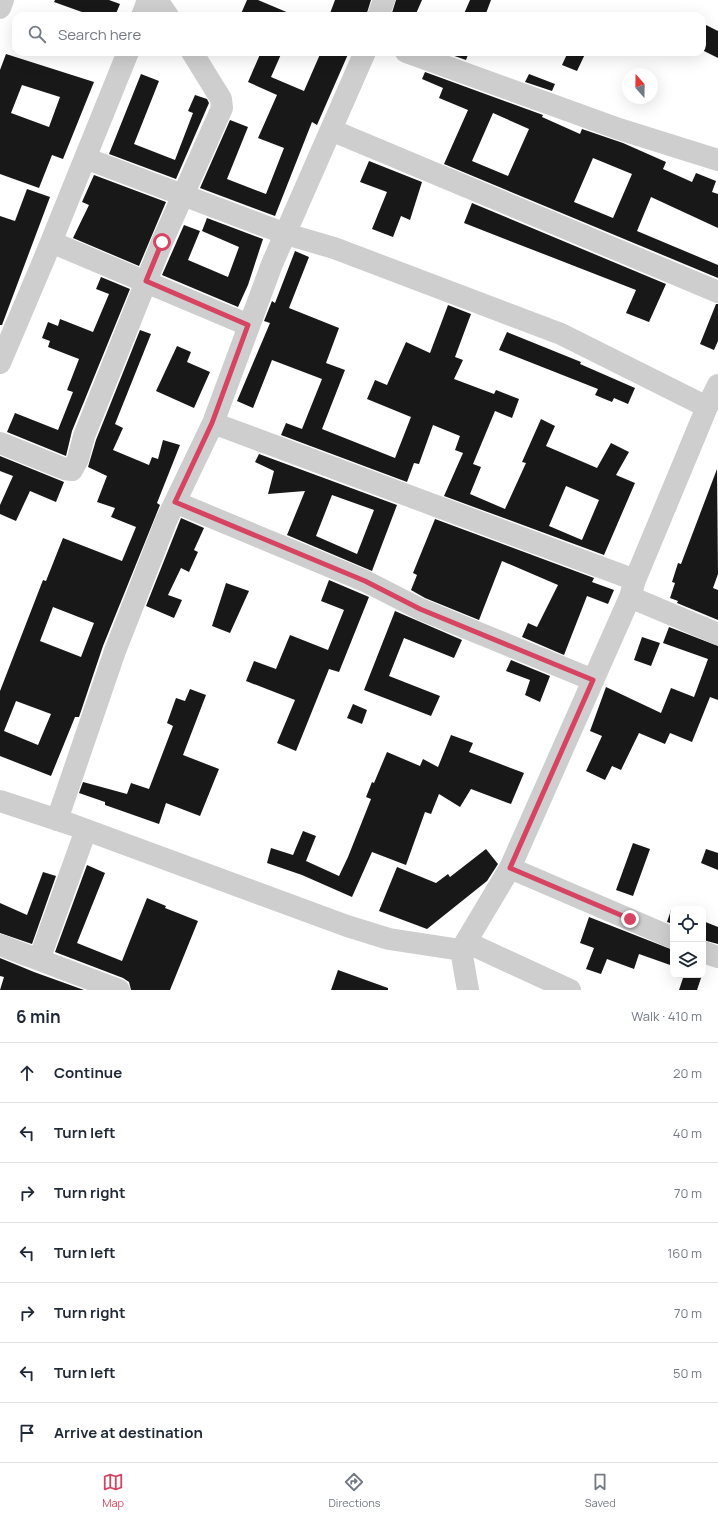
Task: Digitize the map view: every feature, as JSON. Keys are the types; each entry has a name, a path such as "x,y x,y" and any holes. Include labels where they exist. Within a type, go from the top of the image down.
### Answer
{"street":[{"path":"0,8 3,0"},
{"path":"144,12 148,0"},
{"path":"157,0 165,12"},
{"path":"380,12 384,0"},
{"path":"0,363 126,56"},
{"path":"0,443 64,470 72,470 146,281 182,195 222,108 221,99 194,56"},
{"path":"57,820 115,651 175,502 212,423 248,325 363,56"},
{"path":"417,56 598,122 718,160"},
{"path":"332,130 718,292"},
{"path":"85,158 286,234 334,248 561,334 707,407"},
{"path":"51,242 248,325"},
{"path":"468,990 464,946 510,868 633,589 707,407 718,385"},
{"path":"212,423 633,589 718,634"},
{"path":"175,502 365,581 420,609 593,680"},
{"path":"0,801 86,830 347,926 389,939 464,946 570,990"},
{"path":"39,960 86,830"},
{"path":"510,868 670,937"},
{"path":"0,945 119,990"},
{"path":"706,953 718,957"}],"building":[{"path":"55,0 109,0 120,4 117,12 82,12 54,2"},
{"path":"247,0 258,0 286,12 242,12"},
{"path":"335,0 371,0 367,12 330,12"},
{"path":"396,0 422,0 417,12 392,12"},
{"path":"470,0 491,0 486,12 465,12"},
{"path":"706,25 718,31 718,58 706,52"},
{"path":"6,54 94,82 63,159 52,155 39,188 0,174 0,70","holes":["22,85 60,97 49,127 11,113"]},
{"path":"259,56 280,56 271,77 304,91 319,56 347,56 317,125 312,122 275,216 200,188 230,120 248,127 227,179 266,194 284,148 258,138 277,95 248,82"},
{"path":"454,56 468,56 466,60"},
{"path":"566,56 584,56 577,71 562,65"},
{"path":"425,72 543,115 542,117 580,134 582,129 623,143 666,162 663,169 692,182 696,173 716,181 712,192 718,194 718,228 651,197 637,231 718,265 718,278 444,164 468,110 439,98 443,88 422,79","holes":["493,113 529,129 508,176 472,161","593,158 632,174 613,218 574,202"]},
{"path":"141,74 159,81 134,144 175,160 193,113 188,111 195,95 207,99 209,103 176,179 109,154"},
{"path":"529,74 555,84 552,91 525,82"},
{"path":"369,161 422,182 410,220 401,216 393,237 372,229 387,192 360,182"},
{"path":"94,175 166,202 139,266 73,238 89,205 82,202"},
{"path":"27,189 50,197 2,325 0,325 0,216 15,221"},
{"path":"472,203 666,284 649,322 626,313 636,290 464,223"},
{"path":"207,218 263,239 248,285 238,307 162,275 184,225 200,231 188,260 228,277 239,247 202,231"},
{"path":"295,251 309,257 289,308 339,328 326,363 345,370 322,429 395,458 411,417 367,399 375,380 387,385 406,342 430,353 448,305 471,314 455,357 463,360 454,379 494,394 496,390 519,399 512,418 495,411 473,464 481,467 470,494 505,509 526,463 522,462 541,419 555,426 546,446 597,468 611,443 629,452 616,475 635,483 604,555 444,496 463,453 455,450 460,436 433,425 419,464 414,463 407,482 281,435 286,423 302,429 322,379 272,360 253,408 237,401 270,323 264,321 272,301 275,303","holes":["566,486 599,500 582,540 549,526"]},
{"path":"101,277 130,289 72,431 66,456 7,432 15,413 58,430 73,392 67,390 79,359 48,347 50,341 42,338 48,322 58,326 60,319 93,332 109,294 96,289"},
{"path":"716,304 718,304 718,341 714,350 700,344"},
{"path":"140,330 151,334 115,424 123,428 113,450 149,465 152,457 158,459 163,440 180,445 157,503 160,505 103,646 79,717 75,717 51,776 0,756 0,691 43,580 46,581 63,538 122,561 136,527 111,517 115,508 97,502 107,476 88,467 96,440","holes":["53,607 94,623 81,657 40,641","16,701 51,714 38,745 4,731"]},
{"path":"507,332 581,362 580,364 635,388 628,404 614,398 612,402 595,395 598,389 499,350"},
{"path":"177,346 191,352 187,362 210,372 194,408 156,391"},
{"path":"259,454 397,505 372,571 287,535 305,491 268,494 274,471 255,462","holes":["332,495 374,510 357,554 316,536"]},
{"path":"0,456 64,482 56,502 30,491 16,521 0,514 0,505 13,476 0,471"},
{"path":"717,469 718,574 713,588 718,590 718,620 677,603 678,601 670,598 675,583 672,582 678,563 681,564"},
{"path":"181,518 204,528 194,550 198,552 189,572 181,568 168,595 182,600 174,618 146,606"},
{"path":"435,519 594,578 592,582 614,590 608,604 587,596 564,655 522,637 528,623 537,627 558,585 502,561 479,620 425,598 411,590 417,575 413,573"},
{"path":"329,580 369,597 339,672 329,669 296,751 277,743 295,700 246,681 254,661 276,669 290,635 328,650 344,610 321,601"},
{"path":"226,583 249,591 230,633 212,626"},
{"path":"395,611 462,640 454,658 404,638 389,676 440,696 431,716 364,690"},
{"path":"669,627 718,646 718,700 710,697 692,742 670,733 665,744 639,733 621,770 612,766 605,780 586,771 602,736 590,731 606,687 661,713 671,688 694,697 708,659 663,643"},
{"path":"642,637 660,643 651,666 634,660"},
{"path":"511,660 550,676 540,702 525,695 530,680 506,671"},
{"path":"190,689 206,695 183,755 219,769 200,816 166,803 159,824 105,805 105,802 79,793 83,782 127,794 131,783 149,789 173,726 167,723 176,698 185,701"},
{"path":"353,704 367,710 362,724 347,718"},
{"path":"451,735 473,743 469,752 524,773 511,804 471,789 460,807 439,794 431,814 425,812 406,865 372,852 352,897 302,875 267,863 271,848 293,855 303,831 316,836 306,861 339,876 371,799 366,797 372,782 374,783 387,752 420,766 423,759 438,767"},
{"path":"633,843 650,849 633,896 616,890"},
{"path":"486,849 498,864 487,881 427,929 379,911 397,867 436,883 448,874 450,877"},
{"path":"706,849 718,853 718,870 701,863"},
{"path":"87,865 105,873 77,943 122,961 147,898 166,906 165,908 198,921 170,990 131,990 129,982 123,978 55,952"},
{"path":"43,872 56,876 32,944 0,933 0,903 27,915"},
{"path":"670,913 670,923 667,922"},
{"path":"589,917 670,949 670,965 639,954 634,969 607,959 601,974 586,969 594,948 580,943"},
{"path":"706,922 718,927 718,944 706,941"},
{"path":"0,958 84,990 0,990 4,977 0,976"},
{"path":"338,970 388,988 388,990 331,990"},
{"path":"683,978 701,978 697,990 679,990"}],"route":[{"path":"162,242 146,281 248,325 212,423 175,502 325,566 365,581 420,609 492,640 593,680 510,868 630,919"}]}
